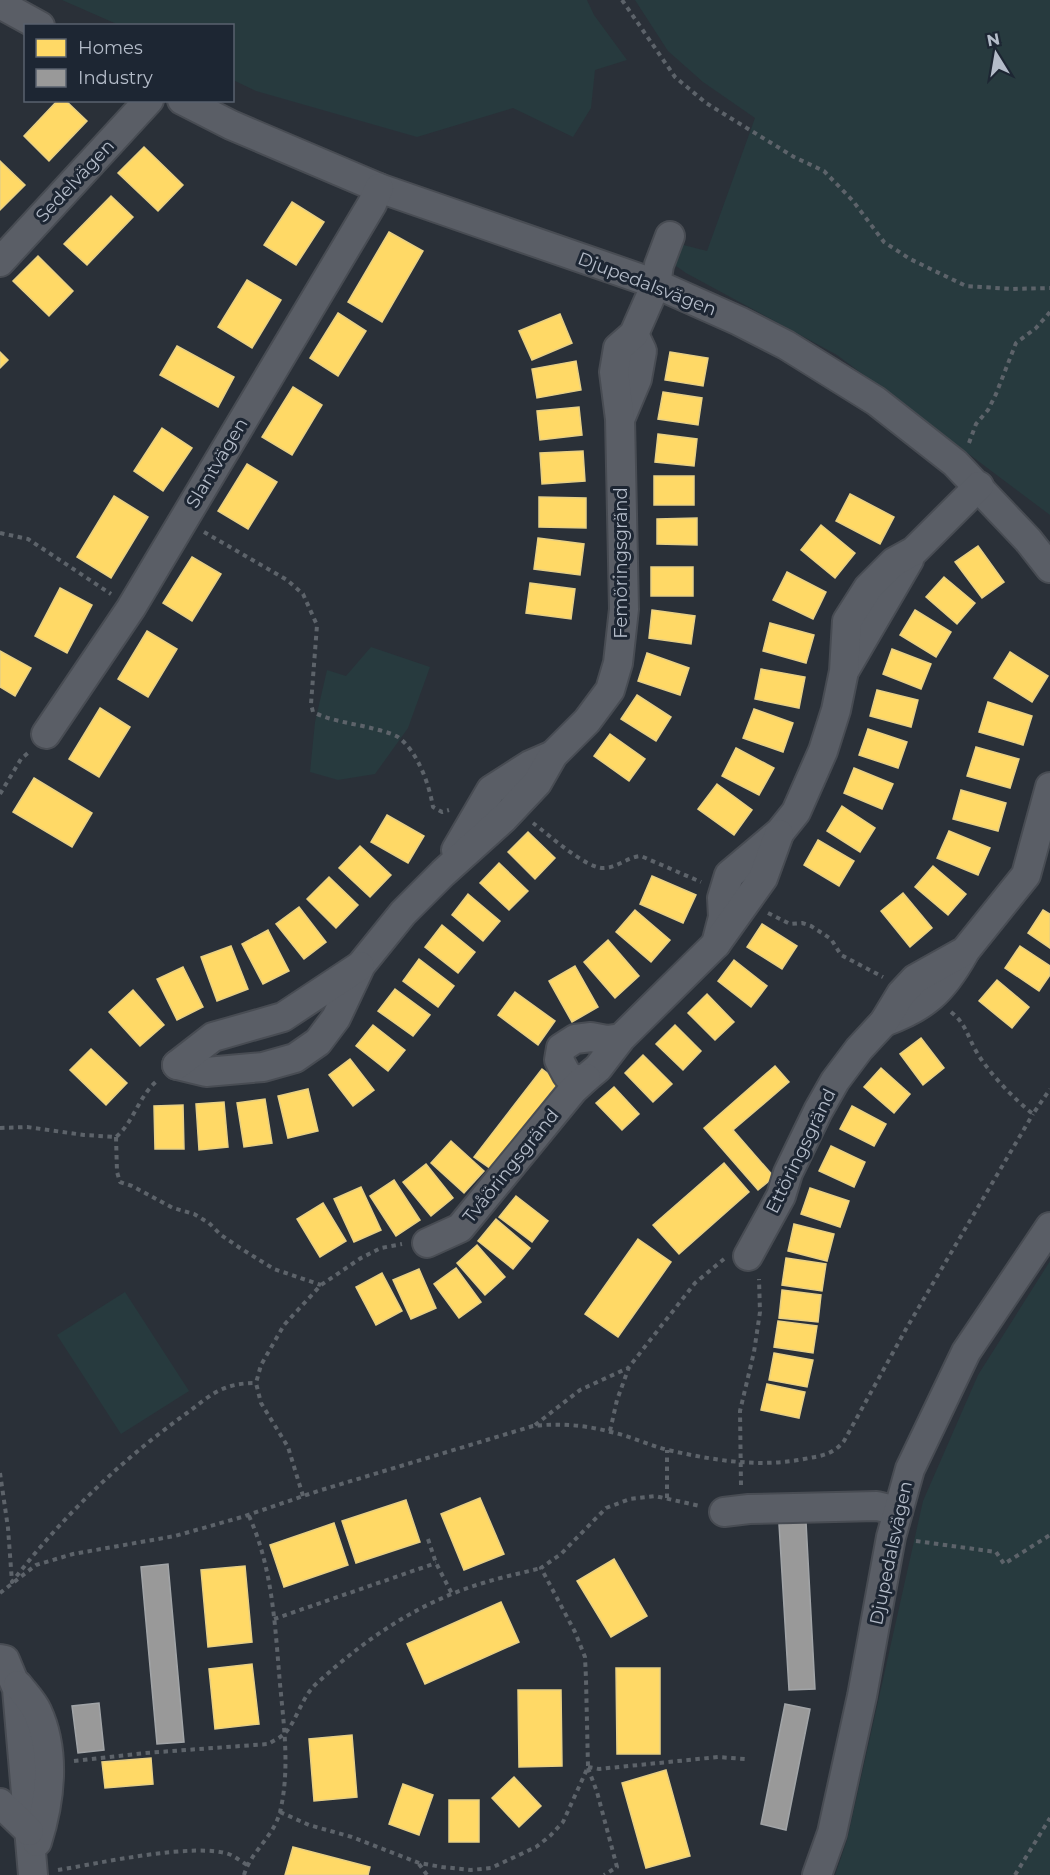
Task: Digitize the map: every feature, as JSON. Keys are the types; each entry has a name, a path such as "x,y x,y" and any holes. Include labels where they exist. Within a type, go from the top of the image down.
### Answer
{"street":[{"path":"0,4 36,24"},
{"name":"Sedelvägen","path":"0,262 147,102"},
{"name":"Djupedalsvägen","path":"187,102 242,129 379,188 656,284 739,321 824,367 876,401 955,463 1029,540 1050,568"},
{"name":"Slantvägen","path":"46,734 131,608 287,348 372,204 379,188"},
{"name":"Femöringsgränd","path":"177,1065 206,1072 263,1067 295,1058 318,1042 336,1018 361,965 403,913 537,783 553,756 593,714 609,690 618,663 624,609 620,419 638,379 642,351 634,334 656,284 659,265 670,236"},
{"name":"Tvåöringsgränd","path":"427,1243 460,1228 573,1089 598,1068 621,1038 716,944 736,897 763,878 780,832 796,812 822,751 836,710 844,671 889,597 914,550 979,486"},
{"name":"Femöringsgränd","path":"443,873 491,790 520,771 553,756"},
{"path":"1038,878 1050,787"},
{"name":"Ettöringsgränd","path":"748,1256 781,1196 788,1173 818,1111 835,1080 859,1048 884,1022 904,1015 918,994 937,993 953,974 965,951 1038,878"},
{"name":"Femöringsgränd","path":"177,1065 213,1037 283,1017 361,965"},
{"path":"283,1017 286,1033 305,1051"},
{"path":"586,1078 577,1080 567,1075 559,1060 561,1048 575,1039 621,1038"},
{"name":"Djupedalsvägen","path":"817,1875 832,1833 862,1696 895,1524 910,1469 966,1352 1050,1227"},
{"path":"724,1512 877,1506 895,1524"},
{"path":"6,1668 37,1710 47,1744 49,1763 46,1814 32,1870"},
{"path":"6,1668 17,1689 32,1870"},
{"path":"0,1803 29,1831"}],"path":[{"path":"622,0 675,77 706,103 794,157 824,171 853,201 884,242 910,258 966,286 1012,289 1050,288"},
{"path":"955,463 970,441 976,424 988,410 1016,343 1036,328 1050,312"},
{"path":"183,520 287,579 303,594 317,625 311,704 313,712 326,719 372,728 397,736 408,747 422,770 434,807 442,812 456,807 463,796 486,798"},
{"path":"0,533 28,539 131,608"},
{"path":"0,794 21,759 46,734"},
{"path":"513,808 585,861 598,867 606,868 633,856 641,856 736,897 790,924 802,923 811,926 831,939 841,955 874,974 942,1005 964,1024 976,1052 1024,1107 1033,1114"},
{"path":"0,1128 27,1126 84,1135 116,1137 125,1130 154,1083 177,1065"},
{"path":"0,1593 36,1565 73,1554 175,1536 533,1426 550,1424 610,1431 667,1449 754,1464 787,1462 829,1454 838,1449 844,1441 906,1329 1050,1089"},
{"path":"116,1137 117,1172 120,1182 173,1208 194,1214 209,1223 221,1235 274,1269 321,1285"},
{"path":"303,1496 288,1447 261,1403 256,1383 261,1365 284,1325 321,1285 361,1258 381,1248 398,1244 427,1243"},
{"path":"610,1431 617,1400 629,1367 695,1283 722,1260 748,1256 760,1281 761,1304 754,1352 740,1410 740,1462"},
{"path":"533,1426 580,1390 629,1367"},
{"path":"12,1582 32,1556 98,1485 171,1424 218,1391 242,1383 256,1383"},
{"path":"667,1449 667,1498"},
{"path":"0,1473 8,1528 12,1582"},
{"path":"49,1763 268,1744 285,1734 314,1686 376,1633 403,1617 452,1594 483,1583 541,1568 561,1554 606,1508 630,1499 655,1496 724,1512"},
{"path":"244,1875 247,1865 273,1832 280,1812 285,1785 285,1734 274,1619 259,1537 249,1514"},
{"path":"895,1524 996,1552 1004,1564 1050,1534"},
{"path":"428,1539 436,1563 452,1594"},
{"path":"274,1619 436,1563"},
{"path":"541,1568 575,1632 585,1657 588,1767 617,1867 604,1875"},
{"path":"588,1767 599,1769 627,1767 718,1756 745,1759"},
{"path":"280,1812 309,1826 352,1837 419,1863 461,1869 491,1868 536,1847 563,1822 588,1767"},
{"path":"1015,1875 1050,1818"},
{"path":"32,1870 201,1850 230,1855 247,1865"},
{"path":"419,1863 427,1875"}],"green space":[{"path":"62,0 587,0 594,15 627,60 595,70 591,108 573,137 513,108 417,137 256,91 234,80 234,24 117,24"},
{"path":"635,0 1050,0 1050,515 837,355 686,273 666,259 672,242 707,251 755,118 703,82 668,51"},
{"path":"371,647 430,667 408,728 375,774 338,780 310,772 315,722 327,670 346,676"},
{"path":"1050,1261 1050,1875 835,1875 847,1840 923,1501 978,1375"},
{"path":"125,1292 189,1391 121,1434 57,1335"}],"building: Homes":[{"path":"56,102 67,102 87,121 49,161 24,136"},
{"path":"144,147 183,185 158,211 118,173"},
{"path":"0,161 25,185 0,210"},
{"path":"111,196 133,217 87,265 64,244"},
{"path":"292,202 324,222 296,265 264,245"},
{"path":"389,232 423,251 382,322 348,302"},
{"path":"38,256 73,291 49,316 13,281"},
{"path":"247,280 281,300 252,348 218,327"},
{"path":"338,313 366,331 338,376 310,358"},
{"path":"560,314 572,343 532,360 519,331"},
{"path":"177,346 234,377 218,407 160,375"},
{"path":"0,352 8,360 0,368"},
{"path":"670,352 708,358 703,386 665,380"},
{"path":"576,361 581,390 537,398 532,369"},
{"path":"293,387 322,405 292,455 262,437"},
{"path":"663,392 702,398 698,425 658,419"},
{"path":"579,407 582,435 540,440 537,411"},
{"path":"162,428 192,448 163,491 134,471"},
{"path":"658,434 697,439 694,466 655,462"},
{"path":"583,451 585,481 542,484 540,453"},
{"path":"247,464 277,482 248,529 218,511"},
{"path":"654,476 694,476 694,505 654,505"},
{"path":"850,494 894,517 880,544 836,521"},
{"path":"114,496 148,517 111,578 77,557"},
{"path":"539,497 586,498 586,528 539,527"},
{"path":"697,518 697,545 657,544 657,519"},
{"path":"821,525 855,553 835,578 801,550"},
{"path":"538,538 584,544 580,575 534,569"},
{"path":"978,546 1004,582 982,598 955,562"},
{"path":"192,557 221,574 192,621 163,603"},
{"path":"651,567 693,567 693,596 651,596"},
{"path":"787,572 826,592 813,619 773,600"},
{"path":"944,577 975,603 957,624 926,597"},
{"path":"530,583 575,589 571,619 526,613"},
{"path":"60,588 92,605 67,653 35,636"},
{"path":"652,610 695,616 691,644 649,638"},
{"path":"915,610 951,632 936,657 900,635"},
{"path":"770,623 814,635 806,663 763,651"},
{"path":"147,631 177,649 148,697 118,679"},
{"path":"892,649 931,664 921,689 883,674"},
{"path":"0,651 31,668 15,696 0,687"},
{"path":"1010,652 1048,676 1032,702 994,678"},
{"path":"647,653 689,668 680,695 638,681"},
{"path":"761,669 805,677 799,708 755,699"},
{"path":"877,690 918,700 911,727 870,716"},
{"path":"637,695 671,717 656,741 621,719"},
{"path":"988,702 1032,716 1023,745 979,732"},
{"path":"100,708 130,727 99,777 69,759"},
{"path":"754,709 793,723 783,752 743,738"},
{"path":"868,729 907,742 898,768 859,755"},
{"path":"610,734 645,759 629,781 594,756"},
{"path":"976,747 1019,759 1010,788 967,776"},
{"path":"736,748 774,768 759,795 722,776"},
{"path":"854,768 893,784 882,809 844,793"},
{"path":"34,778 92,813 72,847 13,812"},
{"path":"717,784 752,810 734,835 698,809"},
{"path":"961,790 1006,803 998,831 953,819"},
{"path":"842,806 875,828 860,852 827,831"},
{"path":"387,815 424,836 408,863 371,842"},
{"path":"949,831 990,848 978,875 937,858"},
{"path":"528,832 555,858 535,879 508,852"},
{"path":"818,840 854,861 839,886 804,865"},
{"path":"360,846 391,875 370,897 339,868"},
{"path":"499,863 528,891 509,910 480,883"},
{"path":"933,866 966,894 948,915 915,887"},
{"path":"652,876 696,895 683,923 640,904"},
{"path":"329,877 358,905 336,928 307,899"},
{"path":"903,893 932,928 910,947 881,911"},
{"path":"468,894 500,921 483,941 452,915"},
{"path":"299,907 326,942 304,959 276,924"},
{"path":"635,910 670,940 651,962 616,932"},
{"path":"1043,910 1050,914 1050,948 1028,933"},
{"path":"762,924 797,946 782,969 747,947"},
{"path":"442,925 475,952 458,973 425,947"},
{"path":"268,930 289,971 263,984 242,944"},
{"path":"608,940 639,976 615,998 584,962"},
{"path":"231,946 248,989 217,1001 201,957"},
{"path":"1020,946 1050,966 1050,975 1039,991 1005,968"},
{"path":"419,959 454,986 438,1007 403,981"},
{"path":"734,960 767,986 751,1007 718,981"},
{"path":"575,966 598,1007 572,1022 549,981"},
{"path":"183,967 203,1007 177,1020 157,979"},
{"path":"997,980 1029,1007 1012,1028 979,1001"},
{"path":"395,989 430,1015 413,1036 378,1011"},
{"path":"133,990 164,1025 140,1046 109,1012"},
{"path":"515,992 555,1021 538,1045 498,1015"},
{"path":"707,994 734,1022 715,1040 688,1013"},
{"path":"373,1025 405,1050 388,1071 356,1046"},
{"path":"675,1025 701,1051 683,1070 656,1044"},
{"path":"921,1038 944,1068 923,1085 900,1054"},
{"path":"91,1049 127,1083 106,1105 70,1070"},
{"path":"643,1055 672,1084 653,1102 625,1073"},
{"path":"350,1059 374,1090 353,1106 329,1075"},
{"path":"775,1066 789,1082 733,1130 774,1177 758,1190 704,1128"},
{"path":"881,1068 910,1094 894,1113 864,1087"},
{"path":"542,1069 559,1082 491,1169 474,1157"},
{"path":"614,1087 639,1114 622,1130 596,1103"},
{"path":"308,1089 318,1131 288,1138 278,1096"},
{"path":"265,1099 272,1143 244,1147 237,1103"},
{"path":"224,1102 228,1147 199,1150 196,1104"},
{"path":"183,1105 184,1149 155,1149 154,1106"},
{"path":"852,1106 886,1124 874,1146 840,1129"},
{"path":"451,1141 484,1171 464,1193 431,1163"},
{"path":"831,1146 865,1162 854,1187 819,1171"},
{"path":"724,1163 749,1192 679,1254 653,1225"},
{"path":"426,1164 453,1198 431,1216 403,1182"},
{"path":"394,1180 420,1220 396,1236 370,1196"},
{"path":"361,1187 381,1230 354,1242 334,1199"},
{"path":"810,1188 849,1201 840,1227 801,1214"},
{"path":"516,1196 548,1221 532,1242 499,1217"},
{"path":"323,1203 346,1241 320,1257 297,1219"},
{"path":"496,1219 530,1248 513,1269 478,1241"},
{"path":"794,1224 834,1234 827,1261 788,1251"},
{"path":"638,1239 671,1262 618,1337 585,1314"},
{"path":"477,1245 505,1277 485,1295 457,1263"},
{"path":"786,1258 826,1264 822,1291 782,1285"},
{"path":"456,1268 481,1302 459,1318 434,1284"},
{"path":"419,1269 436,1308 411,1319 393,1280"},
{"path":"382,1273 402,1311 376,1325 356,1287"},
{"path":"782,1290 821,1295 818,1322 779,1318"},
{"path":"778,1321 817,1326 813,1353 774,1347"},
{"path":"774,1353 813,1360 807,1387 769,1380"},
{"path":"767,1384 805,1392 799,1418 761,1410"},
{"path":"480,1498 504,1554 464,1570 441,1514"},
{"path":"406,1500 420,1542 356,1563 342,1521"},
{"path":"334,1523 348,1565 284,1587 270,1545"},
{"path":"614,1559 647,1616 611,1637 577,1581"},
{"path":"245,1566 252,1642 208,1647 201,1570"},
{"path":"501,1602 519,1642 425,1684 407,1644"},
{"path":"252,1664 259,1724 215,1729 209,1669"},
{"path":"616,1668 660,1668 660,1754 617,1754"},
{"path":"518,1690 561,1690 562,1766 519,1767"},
{"path":"352,1735 357,1797 314,1801 309,1739"},
{"path":"151,1758 153,1784 105,1788 102,1762"},
{"path":"666,1770 690,1856 646,1868 622,1783"},
{"path":"514,1777 541,1806 519,1827 492,1798"},
{"path":"403,1784 433,1795 419,1835 389,1824"},
{"path":"449,1800 479,1800 479,1842 449,1842"},
{"path":"293,1847 370,1867 368,1875 285,1875"}],"building: Industry":[{"path":"806,1522 815,1689 789,1690 779,1524"},
{"path":"168,1564 184,1742 157,1744 141,1567"},
{"path":"99,1703 104,1750 78,1753 72,1706"},
{"path":"785,1704 810,1709 786,1830 761,1824"}]}
